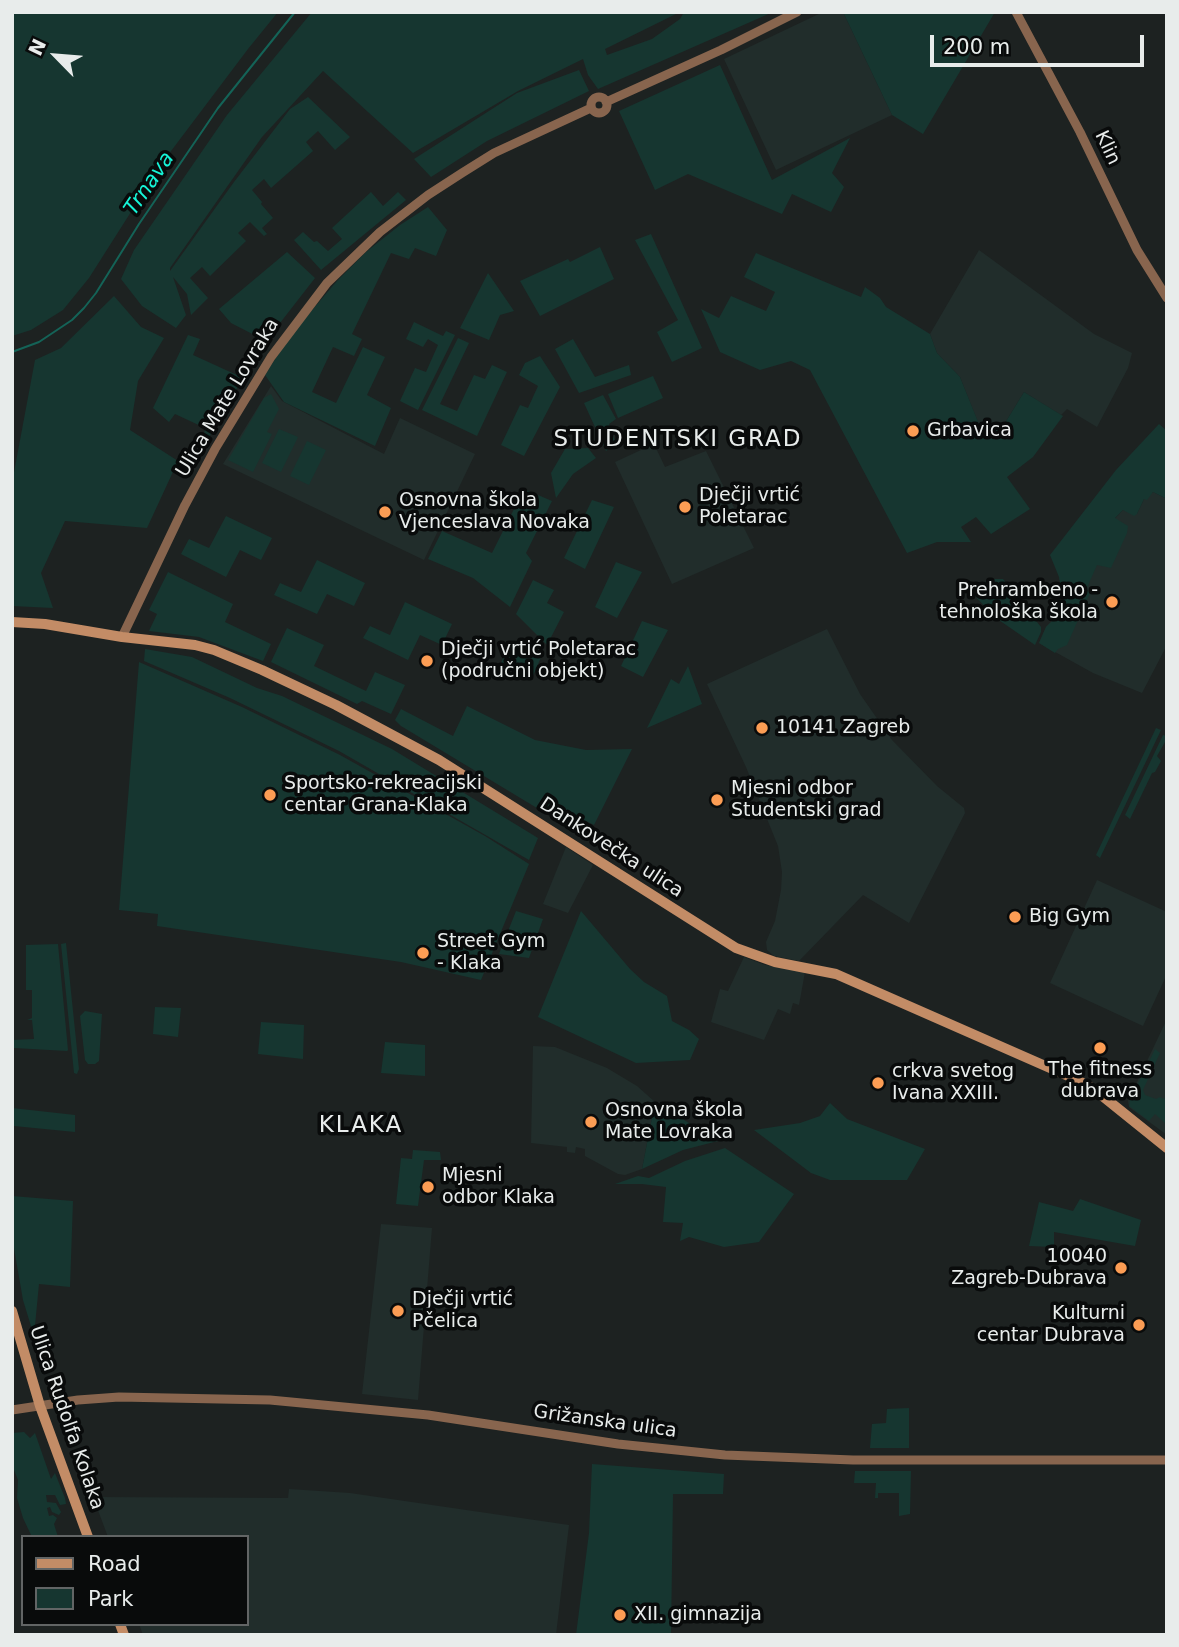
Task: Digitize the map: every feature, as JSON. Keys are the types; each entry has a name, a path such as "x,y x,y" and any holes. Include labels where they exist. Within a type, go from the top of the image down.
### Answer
{"main road":[{"name":"Dankovečka ulica","path":"15,623 59,626 214,650 336,705 488,789 736,948 775,962 836,974 1075,1079 1096,1090 1167,1148"},
{"name":"Ulica Rudolfa Kolaka","path":"12,1311 40,1406 87,1535"}],"street":[{"name":"Ulica Mate Lovraka","path":"122,637 175,524 215,449 271,357 327,283 380,232 428,195 494,153 592,108 597,113 602,112 606,108 606,102 797,12"},
{"name":"Klin","path":"1016,12 1080,132 1137,250 1167,298"},
{"name":"Grižanska ulica","path":"12,1410 119,1397 283,1401 428,1415 618,1444 760,1457 853,1460 1167,1460"}],"shaded area":[{"path":"823,12 843,12 892,115 776,170 724,59"},
{"path":"979,250 1094,334 1132,353 1128,368 1097,427 1067,409 1061,415 1024,392 1005,423 985,440 960,377 937,353 930,334"},
{"name":"Osnovna škola Vjenceslava Novaka","path":"271,386 282,401 384,454 400,418 475,454 424,560 223,464"},
{"name":"Dječji vrtić Poletarac","path":"654,444 665,467 706,451 754,548 672,584 615,462"},
{"path":"1153,492 1167,499 1167,645 1142,693 1093,673 1039,643 1046,627 1065,608 1059,577 1123,510 1137,514 1144,499"},
{"path":"827,629 860,694 892,740 937,786 964,808 965,813 909,923 863,895 799,961 774,956 767,950 766,942 775,921 781,890 782,872 778,846 746,767 707,684"},
{"path":"566,847 593,865 568,913 543,904"},
{"path":"1097,880 1167,912 1167,974 1143,1026 1050,983"},
{"path":"744,957 765,965 805,972 799,1005 793,1003 790,1014 778,1009 764,1040 711,1022 720,989 728,991"},
{"path":"1167,1019 1167,1135 1129,1107 1128,1101"},
{"name":"Osnovna škola Mate Lovraka","path":"533,1046 555,1047 607,1068 637,1086 655,1102 642,1169 625,1175 618,1174 585,1156 585,1149 576,1147 575,1153 567,1152 567,1147 531,1143"},
{"name":"Dječji vrtić Pčelica","path":"381,1224 432,1228 418,1400 362,1394"},
{"path":"289,1489 350,1493 569,1525 556,1635 143,1635 140,1626 248,1626 248,1535 107,1535 93,1497 288,1498"}],"green space":[{"path":"12,12 278,12 156,171 147,171 150,182 89,278 63,310 31,330 12,336"},
{"path":"312,12 680,12 605,49 607,55 652,39 680,19 684,12 773,12 598,89 588,75 583,59 518,91 413,153 323,71 262,137 170,271 290,109 308,97 350,137 335,150 318,131 306,142 313,151 271,188 264,179 252,190 273,218 262,228 267,234 264,236 250,222 238,233 246,241 210,276 202,267 190,278 208,298 191,315 187,294 173,277 186,315 176,328 142,306 121,279 134,250 227,115"},
{"path":"843,12 995,12 923,134 892,115"},
{"path":"720,65 772,180 850,138 832,173 844,187 831,212 792,194 782,214 688,174 655,190 619,111"},
{"path":"579,70 589,91 487,141 431,177 414,159 517,93"},
{"path":"371,192 383,206 398,192 406,200 321,270 294,240 303,232 328,251 342,239 332,228"},
{"path":"428,207 447,230 436,256 415,248 409,259 391,253 352,334 362,339 354,356 333,347 312,392 336,403 363,347 385,357 367,395 391,408 375,446 284,402 265,375 289,337 337,281 366,252"},
{"path":"651,234 702,348 672,362 657,332 678,320 635,240"},
{"path":"600,247 614,279 540,316 520,281"},
{"path":"287,252 315,278 266,341 231,323 219,309"},
{"path":"756,253 861,297 865,287 880,298 886,307 930,334 937,353 960,377 985,439 1005,423 1024,392 1063,416 1033,457 1007,477 1030,509 991,534 976,517 961,527 971,542 937,542 907,553 810,370 791,361 760,370 720,352 701,309 719,318 731,296 766,311 775,292 744,277"},
{"path":"488,273 514,311 500,315 489,340 460,328"},
{"path":"114,296 141,327 164,338 138,381 130,430 178,461 147,528 65,521 41,573 53,608 12,606 12,483 35,360 61,348"},
{"path":"414,322 443,336 446,331 455,335 418,410 400,401 415,368 426,372 438,345 428,339 423,347 406,339"},
{"path":"188,335 200,339 193,355 239,376 247,361 251,364 209,437 204,435 205,428 175,414 169,422 153,408"},
{"path":"458,338 469,343 440,404 457,411 474,375 485,379 492,365 507,372 477,436 422,410"},
{"path":"573,339 595,377 629,365 631,375 579,393 555,349"},
{"path":"540,356 560,387 524,456 501,445 520,405 528,408 538,386 519,375 525,363"},
{"path":"653,376 663,398 618,418 608,394"},
{"path":"271,394 279,409 267,432 272,434 253,472 228,460 264,398"},
{"path":"603,395 616,419 609,424 616,444 606,451 584,403"},
{"path":"1159,424 1167,431 1167,499 1153,492 1147,500 1144,499 1137,514 1134,516 1123,510 1115,518 1128,526 1127,533 1111,568 1097,565 1086,590 1090,593 1067,645 1055,653 1039,643 1046,627 1065,608 1059,577 1050,555 1116,470"},
{"path":"279,429 298,437 281,472 262,463"},
{"path":"307,441 326,450 309,485 290,476"},
{"path":"588,448 596,458 573,474 556,498 551,473 565,449"},
{"path":"524,489 552,501 526,553 532,561 510,607 473,578 428,559 442,531 492,553"},
{"path":"592,500 614,507 585,569 564,558"},
{"path":"226,516 272,538 261,560 240,550 226,577 181,554 189,539 209,548"},
{"path":"317,560 365,583 354,606 327,594 317,614 274,595 280,583 301,592"},
{"path":"616,562 642,572 617,618 595,607"},
{"path":"168,572 233,604 225,622 271,644 263,661 199,637 149,631 157,614 149,610"},
{"path":"990,579 1003,579 1041,627 1035,645 996,618 970,591"},
{"path":"533,580 554,590 547,603 564,612 547,645 516,614"},
{"path":"405,602 452,624 442,645 420,635 408,660 363,638 370,626 390,635"},
{"path":"642,621 668,630 643,677 621,666"},
{"path":"287,628 324,645 314,666 366,691 375,672 405,685 391,714 362,701 357,704 271,662"},
{"path":"510,642 542,655 532,678 501,663"},
{"path":"145,649 192,657 257,688 282,696 392,749 538,838 529,860 339,751 230,698 144,661"},
{"name":"Sportsko-rekreacijski centar Grana-Klaka","path":"139,662 242,707 340,755 485,836 529,864 481,980 401,962 157,926 158,914 119,910"},
{"path":"688,666 702,704 647,728 671,679 679,684"},
{"path":"467,706 535,740 586,750 632,749 594,825 586,821 580,834 395,720 401,709 453,736"},
{"path":"1156,728 1161,730 1100,858 1096,855"},
{"path":"1163,735 1167,736 1167,743 1165,742 1157,756 1161,761 1152,773 1130,819 1125,815"},
{"path":"516,911 543,919 529,958 499,954"},
{"path":"581,911 630,969 644,982 667,996 672,1021 699,1039 690,1060 636,1063 538,1017"},
{"path":"66,943 79,1069 77,1074 74,1073 61,944"},
{"path":"58,944 68,1050 14,1048 12,1064 12,1040 34,1039 32,1020 27,1020 32,1018 32,990 26,990 26,945"},
{"path":"155,1007 181,1008 178,1037 153,1034"},
{"path":"85,1011 102,1014 99,1061 95,1064 88,1064 85,1060 80,1016"},
{"path":"261,1022 304,1025 303,1059 258,1054"},
{"path":"385,1042 425,1045 425,1076 381,1073"},
{"path":"1155,1049 1160,1053 1143,1090 1145,1095 1156,1099 1164,1099 1167,1094 1166,1124 1155,1114 1149,1121 1129,1106"},
{"path":"655,1102 718,1141 683,1150 642,1169"},
{"path":"830,1103 847,1119 925,1149 907,1180 830,1180 811,1173 754,1130 800,1123 820,1116"},
{"path":"12,1108 75,1115 75,1132 14,1126 12,1144"},
{"path":"725,1148 794,1194 759,1242 724,1247 689,1237 680,1241 683,1223 663,1222 666,1187 615,1184 638,1176 649,1178 685,1161"},
{"path":"413,1150 440,1152 441,1160 424,1160 418,1206 396,1204 401,1158 412,1159"},
{"path":"12,1196 73,1201 70,1287 39,1284 34,1336 23,1300 12,1237"},
{"path":"1080,1199 1141,1220 1135,1246 1054,1232 1054,1247 1029,1246 1039,1202 1073,1211"},
{"path":"909,1408 909,1448 870,1448 872,1424 886,1423 887,1409"},
{"path":"24,1432 30,1438 35,1433 51,1479 55,1473 66,1504 60,1505 55,1495 46,1495 47,1502 56,1503 61,1512 59,1515 52,1512 50,1507 47,1508 49,1516 57,1518 54,1524 57,1535 31,1535 23,1518 17,1498 18,1480 12,1465 12,1433"},
{"path":"592,1464 724,1474 723,1494 673,1494 671,1635 576,1635 589,1533"},
{"path":"855,1471 911,1471 910,1514 899,1516 899,1493 878,1493 878,1498 875,1498 876,1483 854,1483"}],"waterway":[{"name":"Trnava","path":"12,352 39,342 72,320 84,308 218,108 295,12"}],"place":[{"name":"Grbavica","path":"913,431"},
{"name":"Dječji vrtić Poletarac","path":"685,507"},
{"name":"Osnovna škola Vjenceslava Novaka","path":"385,512"},
{"name":"Prehrambeno - tehnološka škola","path":"1112,602"},
{"name":"Dječji vrtić Poletarac (područni objekt)","path":"427,661"},
{"name":"10141 Zagreb","path":"762,728"},
{"name":"Sportsko-rekreacijski centar Grana-Klaka","path":"270,795"},
{"name":"Mjesni odbor Studentski grad","path":"717,800"},
{"name":"Big Gym","path":"1015,917"},
{"name":"Street Gym - Klaka","path":"423,953"},
{"name":"The fitness dubrava","path":"1100,1048"},
{"name":"crkva svetog Ivana XXIII.","path":"878,1083"},
{"name":"Osnovna škola Mate Lovraka","path":"591,1122"},
{"name":"Mjesni odbor Klaka","path":"428,1187"},
{"name":"10040 Zagreb-Dubrava","path":"1121,1268"},
{"name":"Dječji vrtić Pčelica","path":"398,1311"},
{"name":"Kulturni centar Dubrava","path":"1139,1325"},
{"name":"XII. gimnazija","path":"620,1615"}],"district":[{"name":"STUDENTSKI GRAD","path":"678,440"},
{"name":"KLAKA","path":"361,1126"}]}
